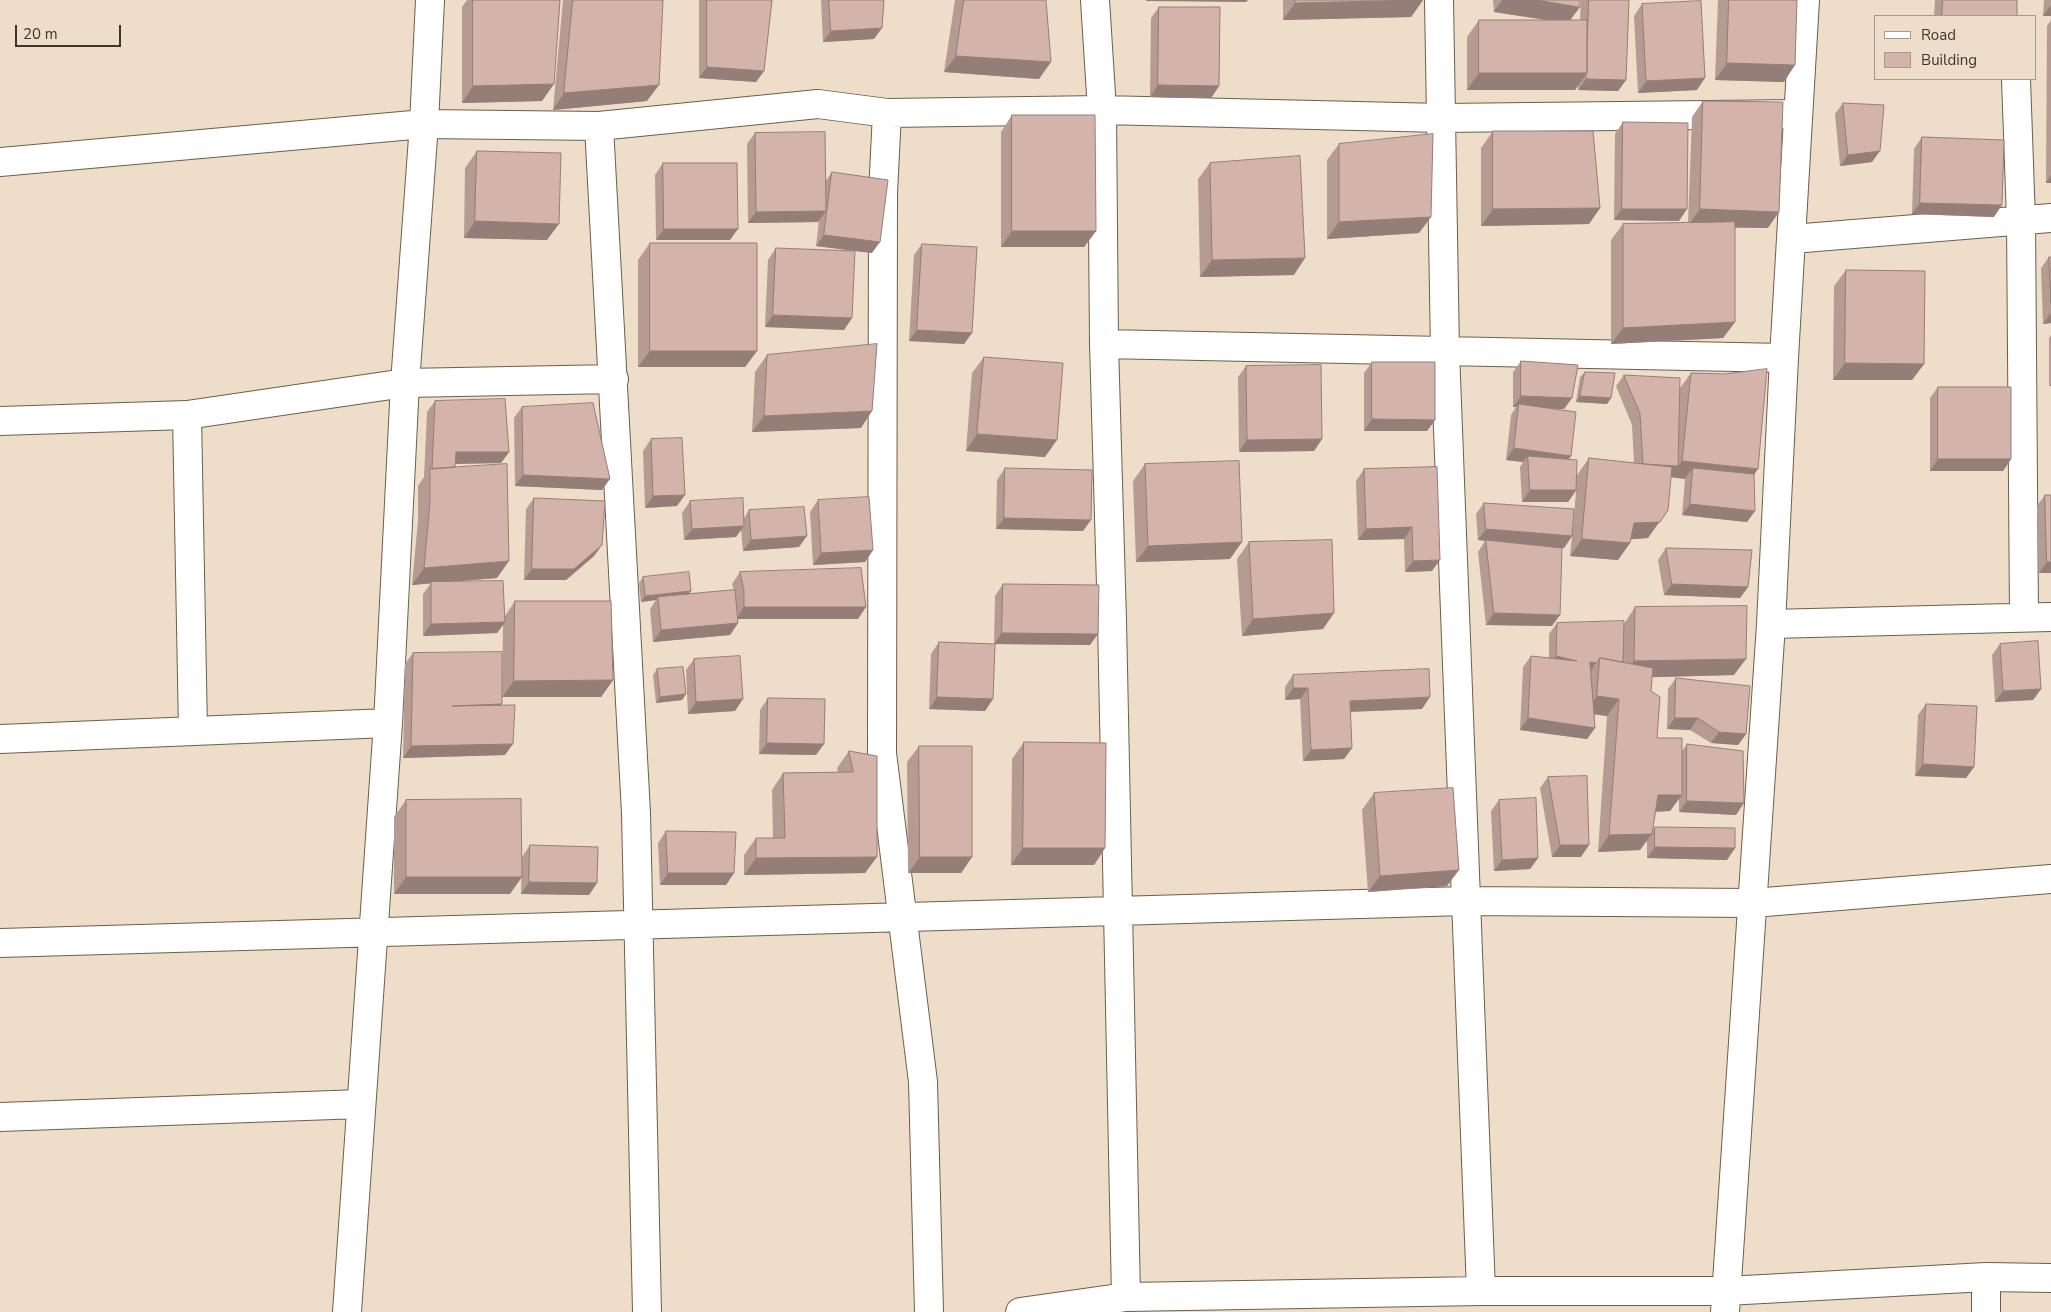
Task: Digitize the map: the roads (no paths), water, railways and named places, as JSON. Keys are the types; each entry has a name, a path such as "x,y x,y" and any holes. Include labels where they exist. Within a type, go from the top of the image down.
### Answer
{"street":[{"path":"347,1312 388,723 404,383 424,124 430,0"},
{"path":"1095,0 1102,110 1104,344 1126,1297"},
{"path":"1439,0 1445,351 1481,1291"},
{"path":"1725,1302 1772,624 1784,358 1805,0"},
{"path":"2016,80 2021,220 2024,617"},
{"path":"0,162 424,124 599,126 818,104 887,113 1102,110 1442,118 1798,114"},
{"path":"887,113 883,193 882,753 923,1082 929,1312"},
{"path":"599,126 636,812 647,1312"},
{"path":"1792,238 2051,218"},
{"path":"1104,344 1784,358"},
{"path":"0,421 187,415 404,383 614,379"},
{"path":"187,415 193,731"},
{"path":"1772,624 2051,617"},
{"path":"0,739 388,723"},
{"path":"0,943 1465,901 1753,903 2051,879"},
{"path":"0,1117 361,1104"},
{"path":"1986,1277 1986,1312"},
{"path":"1020,1312 1126,1297 1391,1302 1481,1291 1725,1302 1986,1277 2051,1278"}]}
